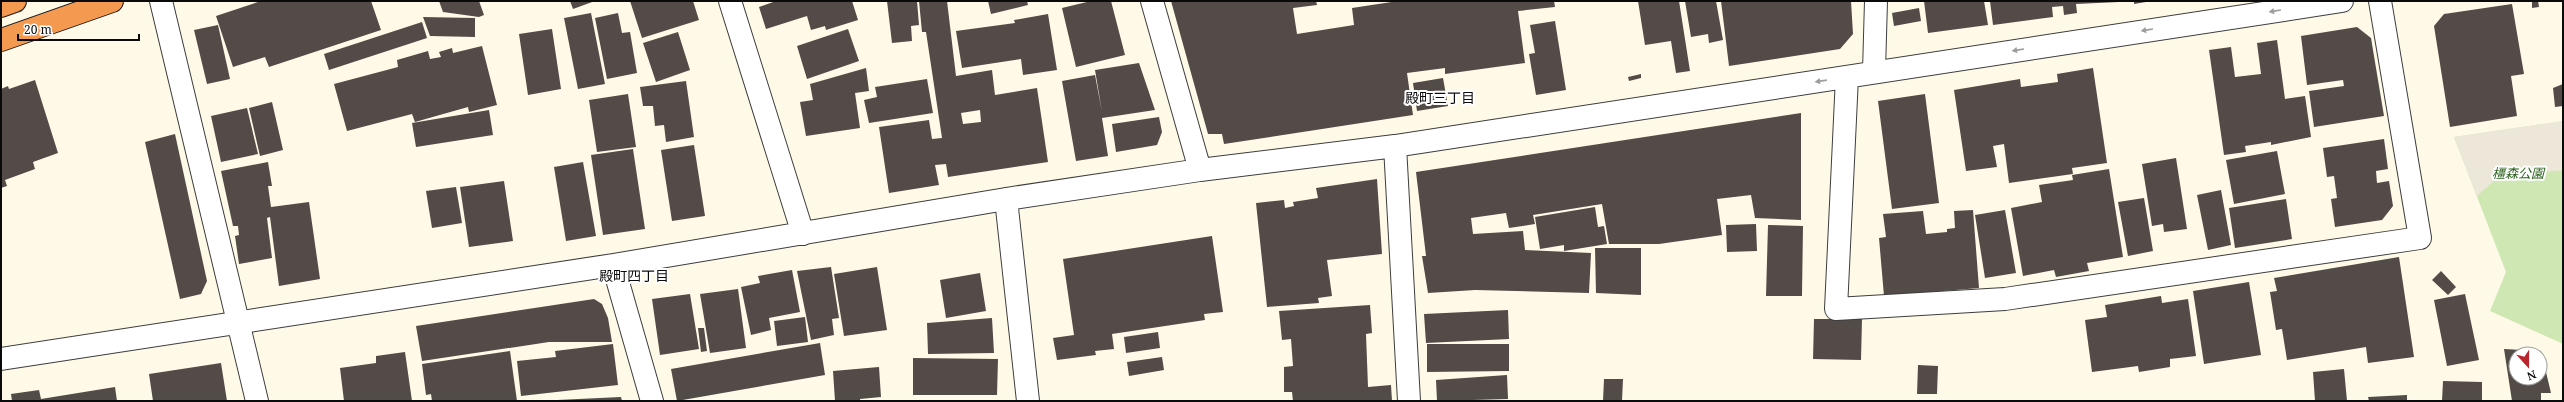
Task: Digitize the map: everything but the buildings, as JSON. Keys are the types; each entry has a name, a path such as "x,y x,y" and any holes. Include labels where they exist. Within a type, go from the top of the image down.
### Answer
{"highway":[{"path":"1,6 15,1"},
{"path":"1,40 112,1"}],"street":[{"path":"160,1 257,401"},
{"path":"730,1 803,234"},
{"path":"1152,1 1200,170"},
{"path":"1874,71 1876,1"},
{"path":"1,359 613,265 1006,199 1200,170 1395,146 1846,77 1874,71 2342,1"},
{"path":"1846,77 1836,309 2013,297 2420,238 2380,1"},
{"path":"1395,146 1409,401"},
{"path":"1006,199 1028,401"},
{"path":"613,265 652,401"}],"green space":[{"name":"橿森公園","path":"2563,121 2563,344 2490,311 2506,272 2454,137"}],"shaded area":[{"path":"2563,121 2563,170 2498,177 2477,196 2454,137"}],"district":[{"name":"殿町三丁目","path":"1440,98"},
{"name":"殿町四丁目","path":"634,276"}]}
